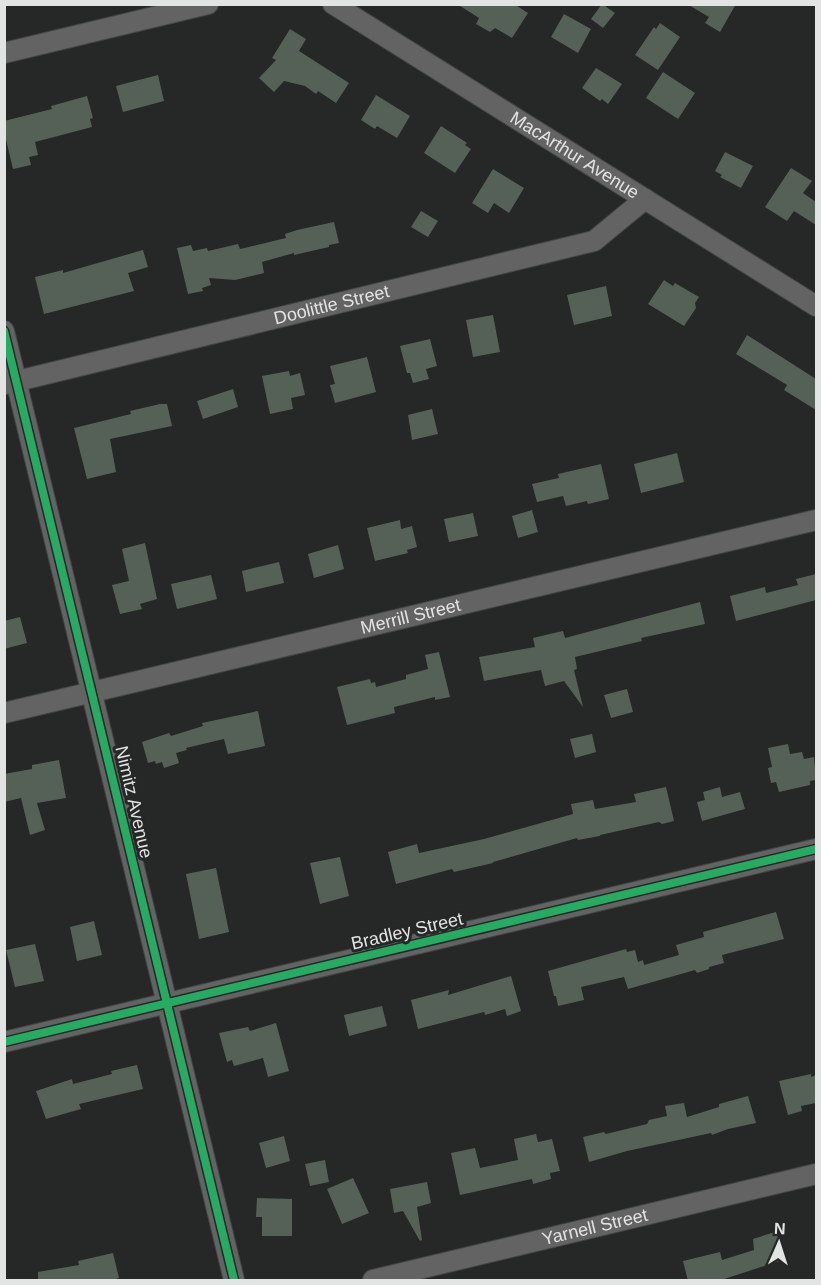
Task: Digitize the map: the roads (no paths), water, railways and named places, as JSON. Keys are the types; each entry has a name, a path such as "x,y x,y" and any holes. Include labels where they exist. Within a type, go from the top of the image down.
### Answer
{"street":[{"path":"4,53 208,4"},
{"name":"MacArthur Avenue","path":"333,4 816,306"},
{"name":"Doolittle Street","path":"10,383 594,241 645,199"},
{"name":"Nimitz Avenue","path":"4,332 10,383 92,692 234,1281"},
{"name":"Merrill Street","path":"4,713 816,520"},
{"name":"Bradley Street","path":"4,1042 816,849"},
{"name":"Yarnell Street","path":"373,1281 816,1174"}]}
